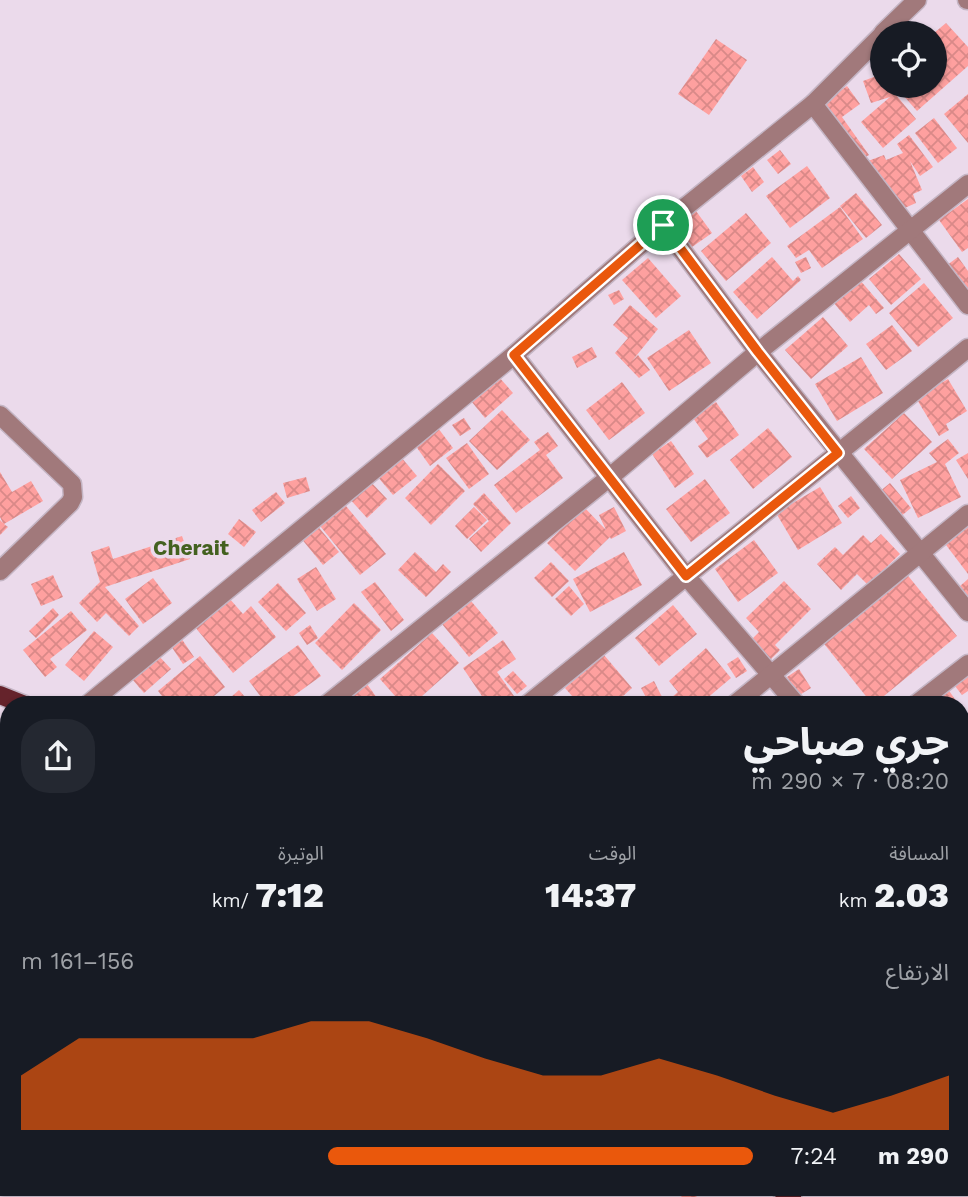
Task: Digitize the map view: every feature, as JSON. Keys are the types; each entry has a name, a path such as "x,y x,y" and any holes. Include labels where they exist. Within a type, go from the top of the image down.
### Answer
{"street":[{"path":"896,21 917,0"},
{"path":"98,696 514,355 663,225 813,104 870,47"},
{"path":"813,104 968,305"},
{"path":"337,696 610,478 758,352 968,184"},
{"path":"663,225 758,352 968,612"},
{"path":"538,696 968,348"},
{"path":"514,355 686,576 789,696"},
{"path":"0,415 72,484 73,490 70,503 0,571"},
{"path":"745,696 968,514"},
{"path":"927,696 968,664"}],"building":[{"path":"947,24 968,47 968,66 947,85"},
{"path":"716,39 747,60 709,115 678,94"},
{"path":"870,78 870,98 887,98 871,103 863,81"},
{"path":"847,86 860,104 842,117 869,155 853,165 814,110"},
{"path":"968,94 968,143 944,114"},
{"path":"889,98 898,98 916,119 883,148 861,122"},
{"path":"906,98 932,98 917,111"},
{"path":"934,118 957,148 938,163 915,133"},
{"path":"909,135 933,167 920,176 910,161 922,190 913,194 916,203 891,214 868,161 884,155 886,160 903,153 897,144"},
{"path":"780,150 791,164 778,174 767,160"},
{"path":"807,166 830,198 790,228 766,196"},
{"path":"753,167 764,182 752,192 741,176"},
{"path":"856,193 882,225 866,238 840,206"},
{"path":"968,199 968,248 962,252 939,220"},
{"path":"840,207 863,239 822,268 809,250 796,258 787,246"},
{"path":"696,211 712,233 682,254 667,233"},
{"path":"746,213 771,243 726,281 701,251"},
{"path":"899,254 921,279 891,305 869,279"},
{"path":"772,257 793,281 798,276 801,280 757,319 733,292"},
{"path":"806,257 811,268 801,273 795,262"},
{"path":"958,257 968,271 968,304 943,268"},
{"path":"648,258 681,296 656,318 622,280"},
{"path":"853,272 884,308 876,314 869,305 850,322 827,295"},
{"path":"924,283 953,318 918,347 889,313"},
{"path":"619,290 624,299 614,305 608,295"},
{"path":"630,305 658,329 632,361 638,355 650,370 639,378 615,353 628,338 613,325"},
{"path":"823,317 848,346 811,379 785,350"},
{"path":"892,325 912,351 886,370 866,344"},
{"path":"689,330 711,363 669,391 647,358"},
{"path":"592,347 597,357 577,368 572,357"},
{"path":"861,357 883,393 837,421 815,384"},
{"path":"499,377 513,393 485,418 471,401"},
{"path":"948,379 967,411 946,424 949,430 939,436 916,398"},
{"path":"622,382 645,413 609,440 586,410"},
{"path":"716,402 739,435 707,458 698,446 708,439 693,418"},
{"path":"502,410 530,440 497,470 469,441"},
{"path":"904,413 932,442 892,479 864,449"},
{"path":"464,418 471,429 460,436 452,425"},
{"path":"438,428 453,448 430,466 415,445"},
{"path":"768,428 792,457 753,489 730,460"},
{"path":"548,432 558,446 546,455 563,478 516,513 494,485 540,450 534,442"},
{"path":"948,439 959,453 945,464 961,497 918,518 900,480 937,462 929,453"},
{"path":"671,441 694,474 675,488 652,454"},
{"path":"467,443 489,474 469,489 446,458"},
{"path":"968,453 968,479 956,460"},
{"path":"401,457 417,476 393,495 377,476"},
{"path":"438,464 465,491 431,525 405,498"},
{"path":"0,472 12,492 31,481 43,501 4,524 8,527 0,535 0,520 3,523 0,517"},
{"path":"306,477 310,491 287,498 283,483"},
{"path":"368,479 387,499 367,518 348,497"},
{"path":"705,479 730,513 691,542 666,509"},
{"path":"890,483 911,508 900,517 879,492"},
{"path":"820,487 842,523 798,550 776,513"},
{"path":"276,492 285,503 261,522 252,510"},
{"path":"484,493 511,523 481,552 469,539 489,521 473,504"},
{"path":"851,496 860,508 848,518 838,506"},
{"path":"341,500 386,554 360,575 316,521"},
{"path":"474,507 487,520 467,539 455,526"},
{"path":"584,507 606,530 599,515 614,507 626,531 611,539 610,537 575,571 547,543"},
{"path":"239,519 256,532 244,547 228,534"},
{"path":"968,522 968,574 943,541"},
{"path":"316,524 339,552 323,565 300,537"},
{"path":"881,534 900,554 868,585 857,574 841,590 817,564 835,547 843,555 863,535 871,543"},
{"path":"182,536 190,559 105,587 139,626 129,636 106,613 97,622 79,603 100,582 91,552 109,546 113,559"},
{"path":"754,540 778,573 738,602 715,569"},
{"path":"415,552 436,572 443,564 451,572 426,597 398,570"},
{"path":"624,552 642,585 590,612 573,579"},
{"path":"551,562 569,581 552,597 534,578"},
{"path":"316,567 336,599 317,611 297,579"},
{"path":"905,572 957,636 884,696 866,696 821,640"},
{"path":"53,575 63,597 41,606 31,584"},
{"path":"153,578 172,603 143,624 125,599"},
{"path":"968,579 968,614 951,594"},
{"path":"784,581 811,609 775,645 780,650 767,663 748,643 759,632 746,618"},
{"path":"375,582 404,620 391,631 361,592"},
{"path":"278,583 306,613 286,631 258,602"},
{"path":"569,586 584,604 571,616 555,599"},
{"path":"229,598 243,614 251,606 276,637 233,673 195,627"},
{"path":"471,601 498,633 469,657 442,624"},
{"path":"354,603 381,630 342,670 315,643"},
{"path":"673,605 697,634 659,666 635,638"},
{"path":"53,608 59,615 36,638 29,631"},
{"path":"71,611 87,630 50,659 57,667 45,677 23,650"},
{"path":"310,625 318,638 307,645 299,633"},
{"path":"94,631 113,647 84,681 65,665"},
{"path":"432,633 459,663 422,696 395,696 380,679"},
{"path":"181,638 194,657 183,664 171,646"},
{"path":"503,640 516,659 497,672 514,696 482,696 463,668"},
{"path":"298,645 321,676 293,696 260,696 249,681"},
{"path":"706,648 731,678 710,696 673,696 678,692 669,681"},
{"path":"158,655 171,669 144,693 132,679"},
{"path":"604,655 632,688 623,696 572,696 565,688"},
{"path":"200,656 225,687 214,696 162,696 158,691"},
{"path":"738,657 747,671 736,678 727,664"},
{"path":"799,669 811,688 798,696 787,677"},
{"path":"513,671 527,686 517,694 504,679"},
{"path":"968,675 968,691 962,695 955,686"},
{"path":"654,681 662,696 645,696 641,688"},
{"path":"367,684 376,696 350,696"},
{"path":"945,685 953,696 928,696"},
{"path":"239,690 244,696 232,696"}],"district":[{"name":"Cherait","path":"191,547"}],"route":[{"path":"663,225 838,453 686,576 514,355 663,225"}]}
